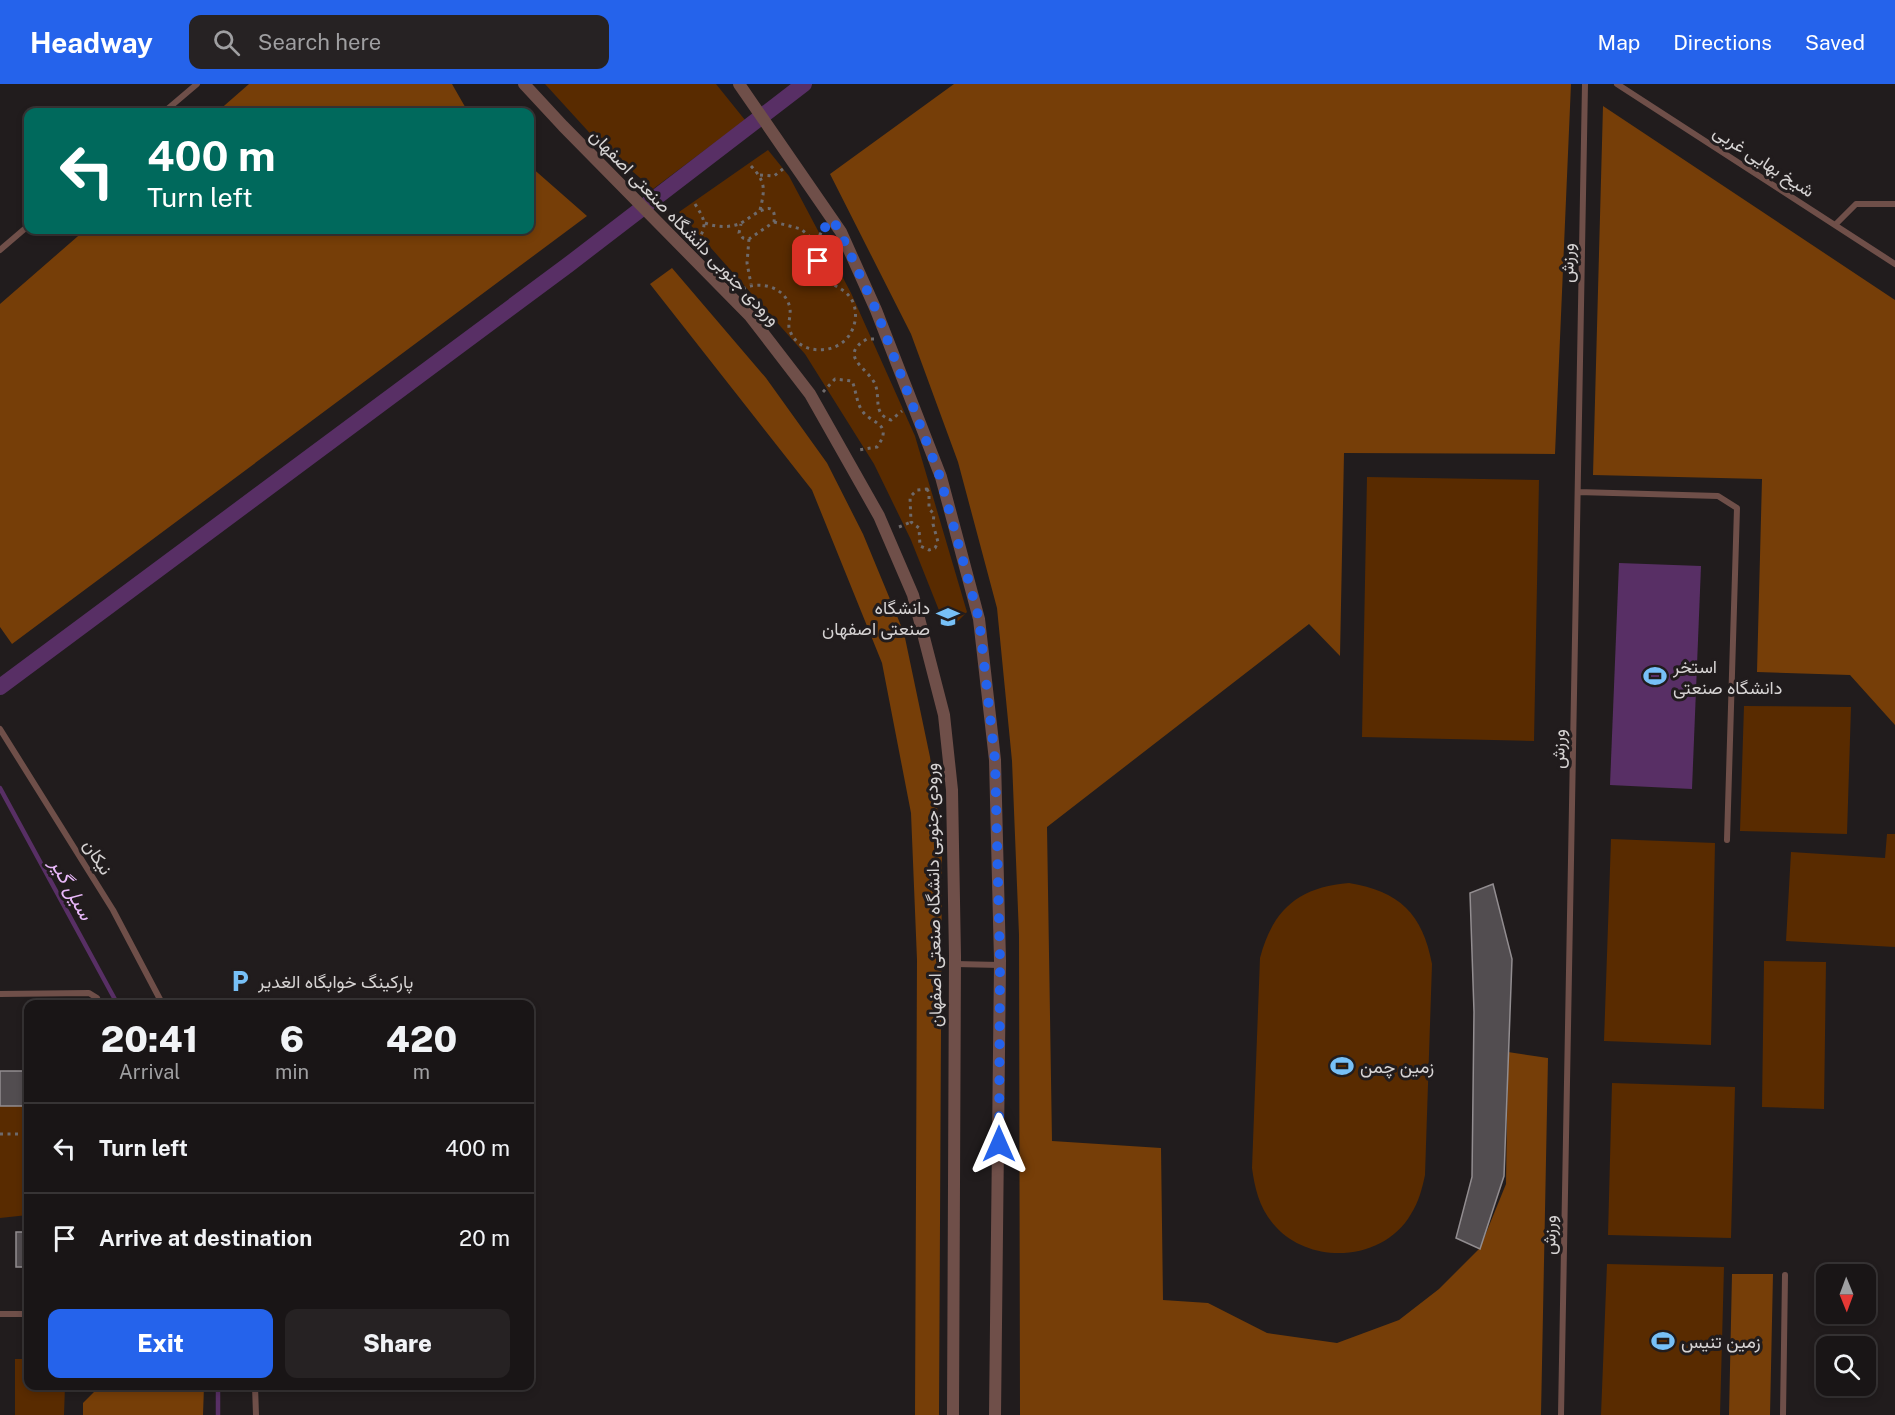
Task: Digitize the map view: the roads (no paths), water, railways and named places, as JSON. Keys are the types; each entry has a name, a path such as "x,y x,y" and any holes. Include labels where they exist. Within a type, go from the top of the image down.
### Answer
{"street":[{"name":"ورودی جنوبی دانشگاه صنعتی اصفهان","path":"524,84 750,316 816,404 879,516 913,595 944,715 952,790 955,964 953,1415"},
{"path":"739,84 832,219 854,261 887,339 940,477 979,619 995,760 1000,966 995,1415"}],"lane":[{"path":"169,108 197,84"},
{"name":"ورزش","path":"1561,1415 1585,84"},
{"name":"شیخ بهایی غربی","path":"1617,84 1895,264"},
{"path":"1835,225 1856,204 1895,204"},
{"path":"0,250 24,229"},
{"path":"1578,492 1718,496 1737,508 1727,840"},
{"name":"نیکان","path":"0,729 113,910 160,1000"},
{"path":"955,964 1000,966"},
{"path":"0,994 89,993 98,1000"},
{"path":"1783,1415 1785,1275"},
{"path":"0,1314 24,1314"},
{"path":"255,1390 256,1415"}],"waterway":[{"path":"0,687 568,265 804,84"},
{"name":"سیل گیر","path":"0,788 115,1000"},
{"name":"سیل گیر","path":"218,1390 218,1415"}],"place":[{"name":"دانشگاه صنعتی اصفهان","path":"948,617"},
{"name":"استخر دانشگاه صنعتی","path":"1655,676"},
{"name":"پارکینگ خوابگاه الغدیر","path":"240,981"},
{"name":"زمین چمن","path":"1342,1066"},
{"name":"زمین تنیس","path":"1663,1341"}]}
